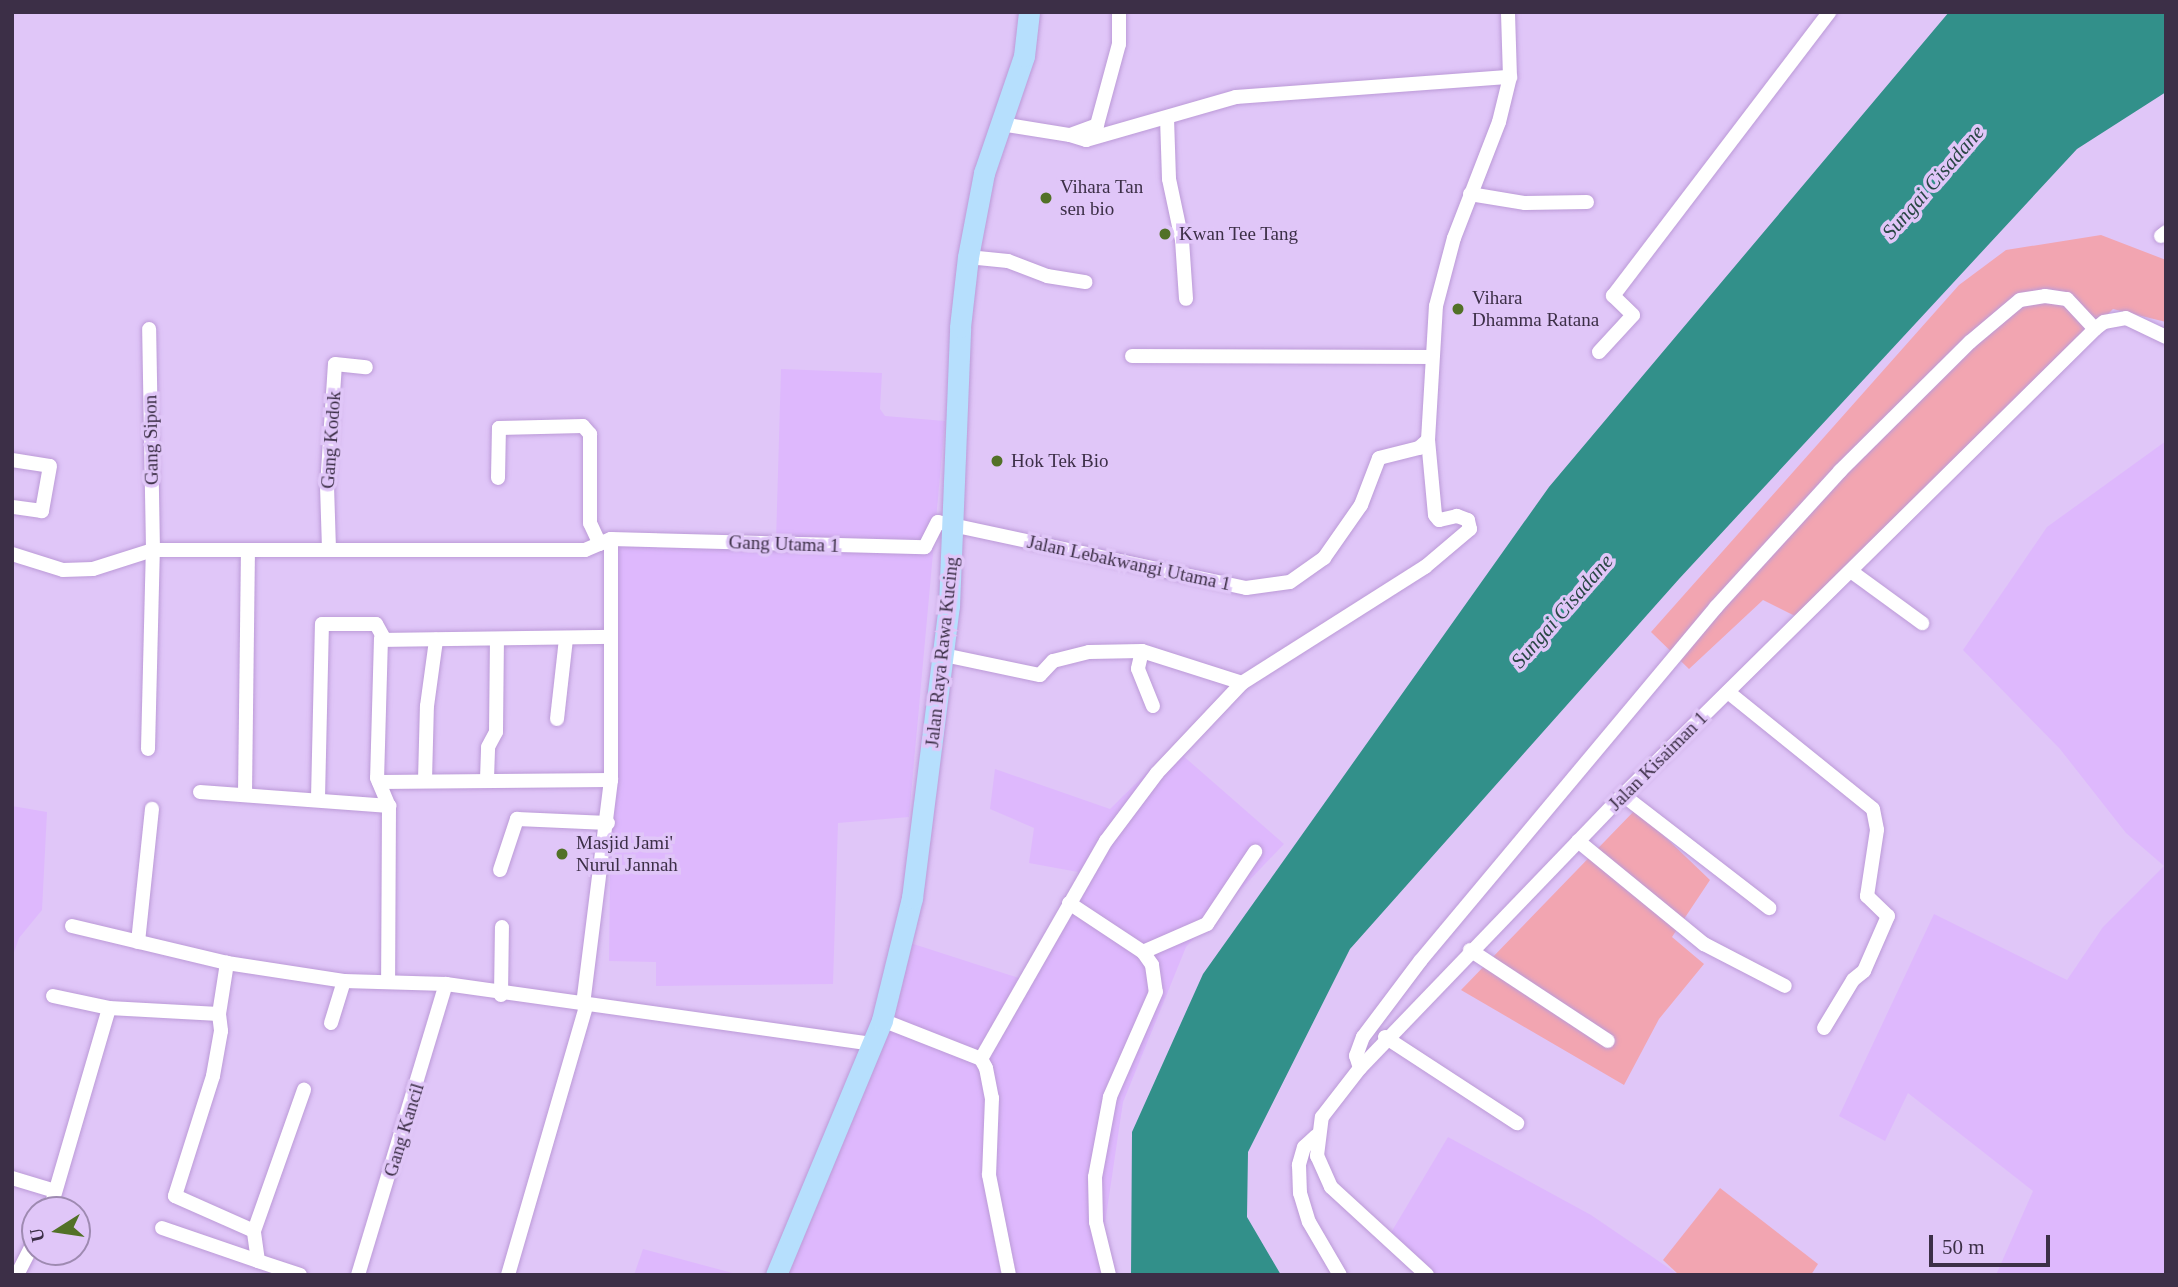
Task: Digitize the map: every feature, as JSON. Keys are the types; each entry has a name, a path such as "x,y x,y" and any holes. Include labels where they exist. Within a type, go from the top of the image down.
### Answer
{"street":[{"name":"Jalan Raya Rawa Kucing","path":"776,1275 882,1020 912,898 944,655 953,527 960,327 968,257 984,173 1024,56 1029,12"},
{"path":"1070,135 1090,131 1102,116 1119,44 1119,12"},
{"path":"1009,1275 989,1175 992,1098 981,1059 1069,903 1157,773 1242,682 1425,567 1470,529 1468,520 1457,516 1439,520 1435,515 1428,440 1430,357 1436,306 1470,194 1499,122 1510,77 1508,12"},
{"path":"1599,352 1633,315 1613,296 1829,12"},
{"path":"1001,124 1086,140 1236,97 1510,77"},
{"path":"1167,118 1169,179 1182,240 1186,299"},
{"path":"1470,194 1525,203 1587,202"},
{"path":"968,257 1008,261 1047,276 1086,282"},
{"path":"1360,1068 1356,1056 1363,1037 1421,960 1716,607 1840,471 1978,334 2020,300 2045,296 2067,299 2095,329"},
{"name":"Jalan Kisaiman 1","path":"1340,1275 1308,1222 1300,1193 1299,1165 1304,1147 1316,1136 1322,1117 1385,1037 1623,795 1852,572 2095,329 2104,322 2126,318 2166,337"},
{"name":"Gang Sipon","path":"148,749 153,550 149,329"},
{"path":"1132,356 1430,357"},
{"name":"Gang Kodok","path":"329,549 327,487 335,364 366,367"},
{"path":"498,478 499,428 583,426 590,434 590,523 605,541 610,637 611,780 608,823 584,1005 508,1275"},
{"name":"Jalan Lebakwangi Utama 1","path":"953,527 1246,588 1290,582 1304,575 1324,558 1361,505 1379,458 1419,448 1428,440"},
{"path":"12,460 50,466 42,511 12,507"},
{"name":"Gang Utama 1","path":"605,541 925,547 938,522 953,527"},
{"path":"12,554 63,570 93,569 153,550 248,554 329,549 585,550 605,541"},
{"path":"245,794 248,554"},
{"path":"1852,572 1922,624"},
{"path":"318,798 320,627 326,623 376,624 381,638 379,782 389,806 388,982"},
{"path":"381,638 436,640 610,637"},
{"path":"487,779 488,747 496,732 497,639"},
{"path":"556,719 566,639"},
{"path":"425,780 427,706 436,640"},
{"path":"944,655 1040,676 1053,661 1088,652 1142,651 1242,682"},
{"path":"1142,651 1138,668 1153,706"},
{"path":"1728,692 1873,809 1877,830 1867,896 1888,916 1864,971 1853,980 1824,1028"},
{"path":"379,782 611,780"},
{"path":"200,792 318,798 389,806"},
{"path":"1623,795 1769,908"},
{"path":"138,942 152,809"},
{"path":"500,870 517,819 608,823"},
{"path":"1578,841 1704,944 1785,986"},
{"path":"1143,951 1177,941 1207,924 1255,852"},
{"path":"1069,903 1143,951 1152,965 1156,992 1110,1097 1095,1177 1096,1222 1109,1275"},
{"path":"72,926 228,963 344,981 446,984 501,995 872,1044"},
{"path":"501,995 502,927"},
{"path":"1470,950 1608,1041"},
{"path":"228,963 219,1014 221,1031 213,1076 175,1196 254,1231"},
{"path":"331,1023 344,981"},
{"name":"Gang Kancil","path":"358,1275 446,984"},
{"path":"53,996 109,1008 219,1014"},
{"path":"54,1196 109,1008"},
{"path":"882,1020 981,1059"},
{"path":"1385,1037 1517,1123"},
{"path":"258,1261 254,1231 304,1090"},
{"path":"1316,1136 1317,1156 1331,1187 1427,1275"},
{"path":"13,1180 55,1191"},
{"path":"162,1228 258,1261 276,1271 300,1275"}],"shaded area":[{"path":"2101,235 2166,260 2166,322 2113,309 1805,621 1763,600 1689,669 1651,632 1959,285 2006,250"},
{"path":"781,369 882,373 880,409 885,416 945,421 909,817 838,823 833,984 656,986 656,962 609,961 614,543 776,541"},
{"path":"2166,441 2166,1275 1996,1275 2033,1191 1908,1093 1885,1141 1839,1116 1934,914 2067,980 2103,927 2164,866 2126,833 2060,749 1963,650 2047,527"},
{"path":"1173,747 1284,844 1186,947 1123,1102 1104,1230 1117,1275 774,1275 901,940 1019,978 1078,877 1078,872 1029,863 1034,828 990,809 995,769 1110,809"},
{"path":"12,806 47,812 42,910 19,938 12,958"},
{"path":"1636,809 1710,880 1672,937 1704,964 1659,1019 1624,1085 1461,990"},
{"path":"1448,1137 1591,1215 1679,1275 1434,1275 1389,1236"},
{"path":"1720,1188 1818,1264 1811,1275 1679,1275 1663,1260"},
{"path":"643,1249 740,1275 634,1275"}],"water":[{"name":"Sungai Cisadane","path":"1949,12 2166,12 2166,92 2077,149 1679,579 1350,949 1248,1152 1247,1217 1281,1275 1131,1275 1132,1132 1203,974 1549,487"}],"place":[{"name":"Vihara Tan sen bio","path":"1046,198"},
{"name":"Kwan Tee Tang","path":"1165,234"},
{"name":"Vihara Dhamma Ratana","path":"1458,309"},
{"name":"Hok Tek Bio","path":"997,461"},
{"name":"Masjid Jami' Nurul Jannah","path":"562,854"}]}
